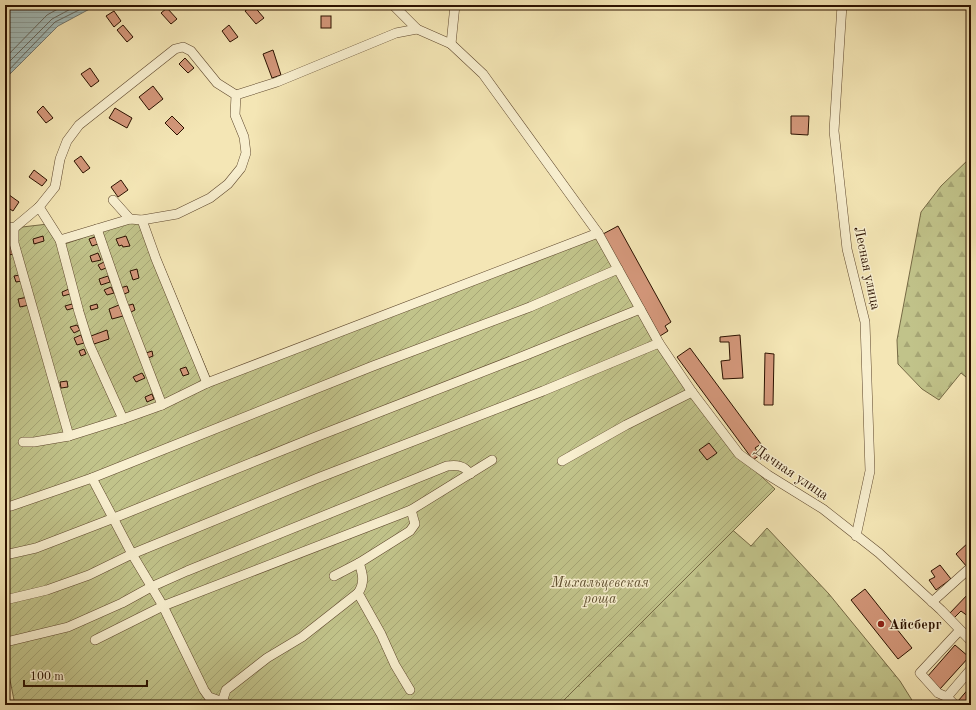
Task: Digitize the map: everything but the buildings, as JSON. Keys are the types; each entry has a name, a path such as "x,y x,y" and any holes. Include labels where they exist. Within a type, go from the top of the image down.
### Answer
{"street":[{"path":"393,5 417,29"},
{"path":"451,44 455,5"},
{"name":"Лесная улица","path":"842,5 834,131 847,249 865,322 870,471 856,536"},
{"path":"69,436 10,227 39,207 55,187 60,159 67,141 80,125 175,49 183,47 191,51 217,83 236,95 277,82 396,33 417,29"},
{"name":"Дачная улица","path":"417,29 451,44 483,74 598,233 659,344 692,392 739,454 768,475 824,509 879,553 932,602 971,641"},
{"path":"60,240 130,219 142,220 177,214 210,198 228,184 241,168 246,153 244,137 235,115 236,95"},
{"path":"113,200 130,219"},
{"path":"39,207 60,240 78,312 89,344 124,419"},
{"path":"142,220 156,259 207,383"},
{"path":"97,229 122,301 162,405"},
{"path":"23,442 34,442 69,436 124,419 162,405 207,383 598,233"},
{"path":"5,506 11,506 92,478 373,366 530,307 618,269"},
{"path":"5,555 36,548 114,518 640,309"},
{"path":"5,600 47,590 90,575 132,554 318,478 543,391 659,344"},
{"path":"562,461 626,425 692,392"},
{"path":"95,640 162,606 411,510 492,460"},
{"path":"10,641 68,627 122,603 151,587 195,568 447,466 455,465 462,467 470,474"},
{"path":"92,478 132,554 162,606 204,690 209,697 224,704 226,690 267,658 302,637 358,593 363,582 359,563"},
{"path":"334,576 359,563 412,529 415,524 411,510"},
{"path":"932,602 971,567"},
{"path":"358,593 381,634 395,665 410,690"},
{"path":"954,705 947,697 938,693 920,672 960,630"},
{"path":"947,697 971,669"}],"green space":[{"path":"971,157 971,381 961,373 939,400 922,389 898,364 897,340 921,212 941,186"},
{"name":"Михальцевская роща","path":"143,217 210,378 595,231 658,345 738,455 775,489 559,705 15,705 5,655 5,229 48,224 59,246"},
{"path":"728,526 751,546 767,528 829,594 900,681 915,705 433,705"}],"water":[{"path":"5,5 97,5 58,26 5,79"}],"place":[{"name":"Айсберг","path":"881,624"}]}
